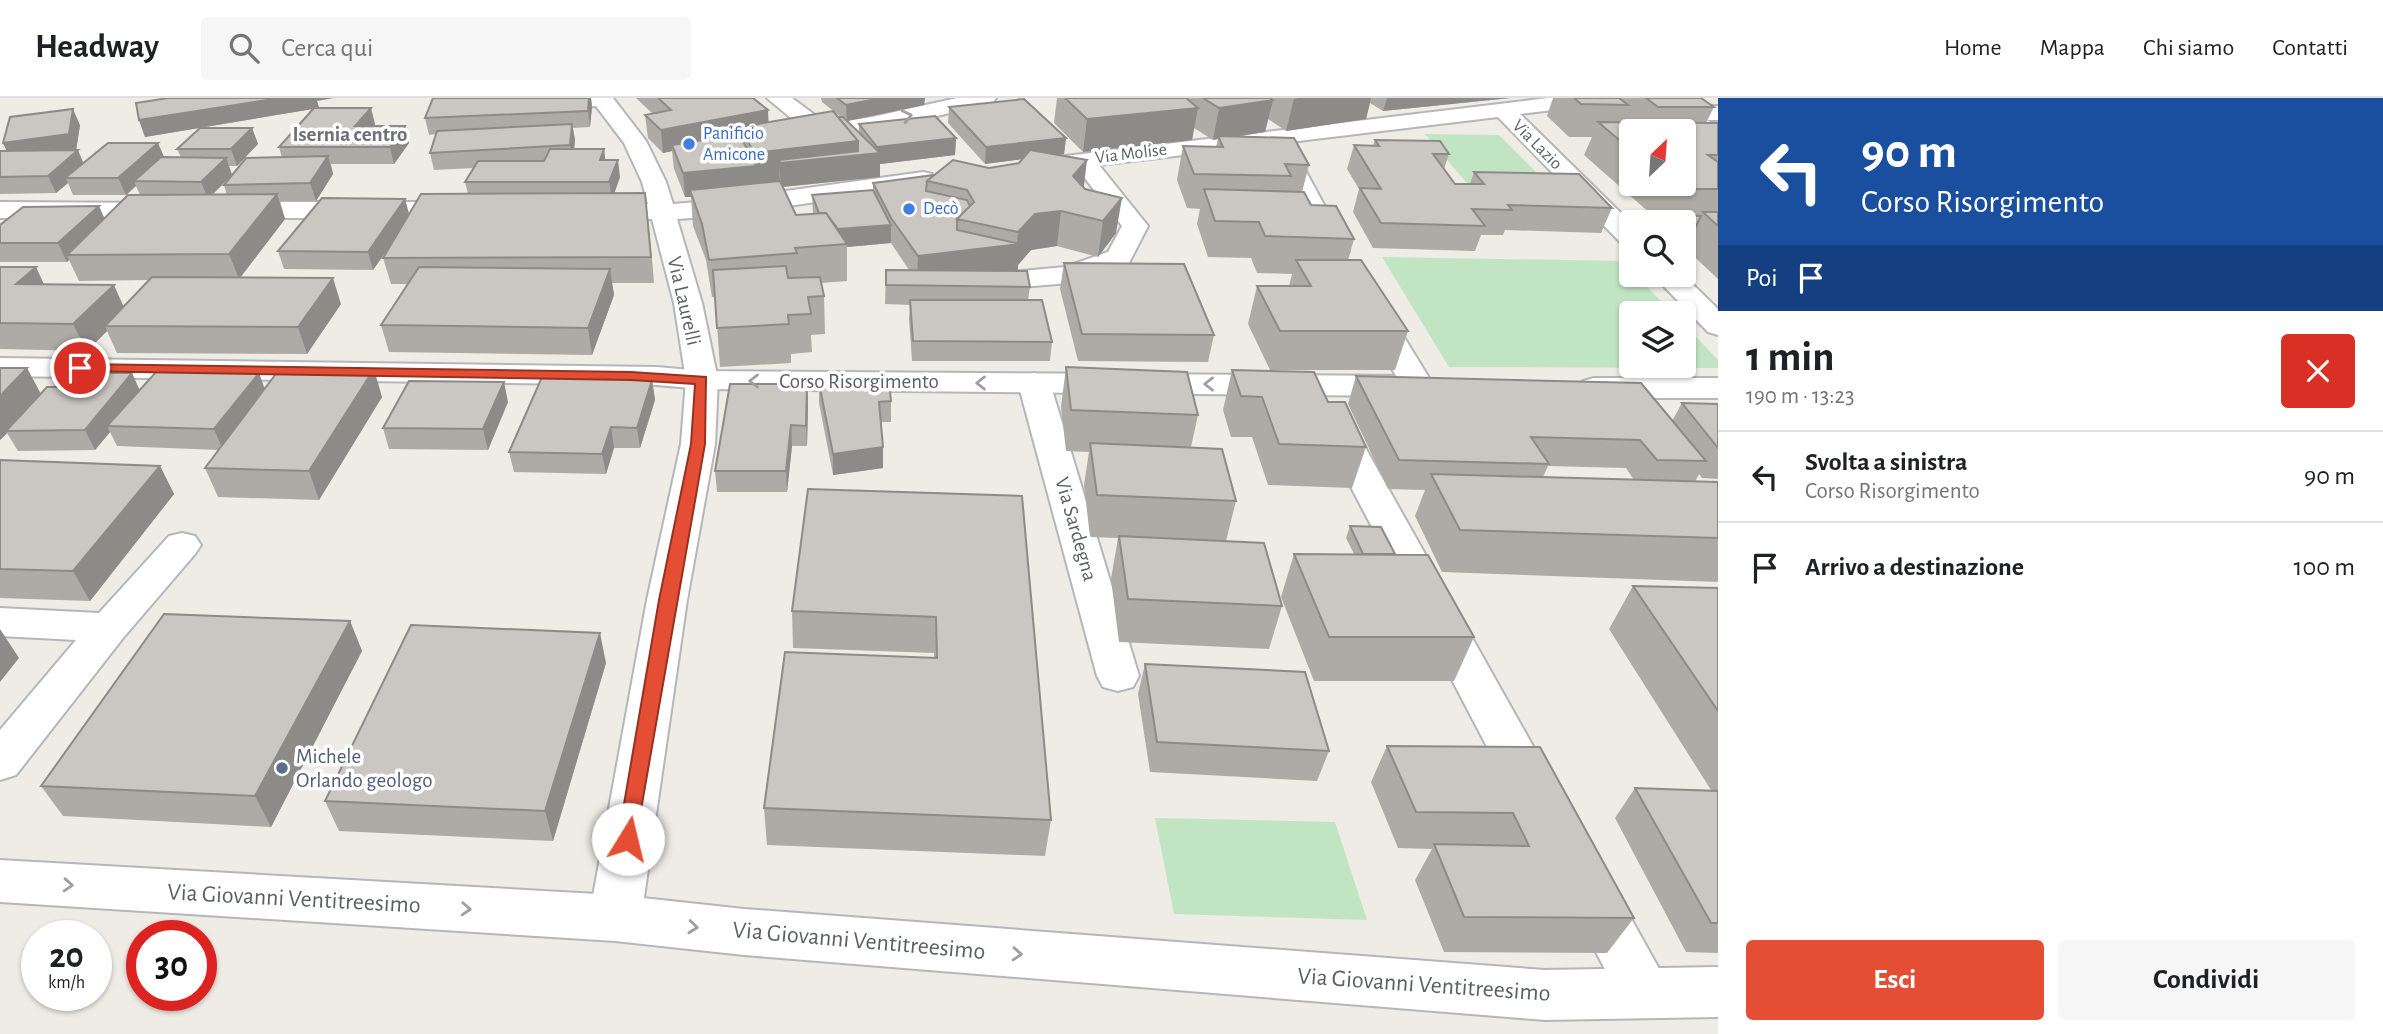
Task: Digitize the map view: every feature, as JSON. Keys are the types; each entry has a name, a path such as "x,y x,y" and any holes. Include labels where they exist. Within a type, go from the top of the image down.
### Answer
{"street":[{"path":"778,98 823,132"},
{"path":"784,137 872,124 985,98"},
{"name":"Via Molise","path":"1014,168 1602,98"},
{"name":"Via Laurelli","path":"520,105 603,99 635,141 648,166 688,303 702,380 698,444 667,600 615,918"},
{"name":"Via Lazio","path":"1503,110 1619,227"},
{"path":"1718,113 1682,113 1718,137"},
{"name":"Corso Risorgimento","path":"0,367 630,376 702,380 1432,386 1355,283 1276,138"},
{"path":"648,166 671,157"},
{"path":"998,281 1069,275 1119,257 1135,226 1083,160"},
{"path":"567,211 661,212 721,208 946,177"},
{"path":"0,210 487,210"},
{"path":"1679,287 1718,326"},
{"name":"Via Sardegna","path":"1034,383 1118,676"},
{"path":"1314,385 1645,992"},
{"path":"1568,387 1718,388"},
{"path":"0,762 109,628 181,545"},
{"path":"0,622 109,628"},
{"name":"Via Giovanni Ventitreesimo","path":"0,881 615,918 744,932 1545,995 1718,992"}],"green space":[{"path":"1425,134 1499,135 1553,189 1472,189"},
{"path":"1382,257 1619,261 1619,287 1647,287 1661,301 1619,301 1619,368 1449,367"},
{"path":"1696,337 1718,360 1718,368 1696,368"},
{"path":"1155,818 1335,822 1367,920 1174,914"}],"building":[{"path":"168,98 280,98 139,120 136,103"},
{"path":"433,98 589,98 588,111 425,118"},
{"path":"658,98 753,98 768,110 661,130 645,115 671,110"},
{"path":"837,98 881,98 846,105"},
{"path":"1065,98 1186,98 1198,108 1087,119"},
{"path":"1203,98 1270,98 1273,100 1219,108"},
{"path":"1574,98 1619,98 1628,105 1581,104"},
{"path":"1646,98 1701,98 1714,107 1658,107"},
{"path":"1024,99 1066,138 986,147 949,107"},
{"path":"314,108 371,108 355,126 405,126 390,147 279,147"},
{"path":"73,109 69,134 3,143 10,117"},
{"path":"833,111 858,141 754,153 740,127"},
{"path":"935,116 956,138 877,147 859,124"},
{"path":"838,117 843,117 880,153 780,163 779,160 858,151 858,141"},
{"path":"1598,122 1619,122 1619,140"},
{"path":"1696,123 1718,123 1718,155 1708,155 1718,162 1718,189 1696,189"},
{"path":"572,124 570,145 430,153 437,131"},
{"path":"200,128 252,128 231,149 177,149"},
{"path":"739,134 756,166 683,173 672,145"},
{"path":"1218,136 1294,138 1309,165 1285,164 1291,176 1194,174 1183,146 1223,147"},
{"path":"1375,140 1440,141 1449,154 1433,154 1455,184 1484,184 1474,172 1579,174 1612,208 1508,205 1512,210 1472,209 1485,226 1381,223 1360,188 1381,189 1354,145 1379,146"},
{"path":"108,143 158,143 118,178 65,178"},
{"path":"550,149 604,149 600,160 618,160 609,182 465,182 478,161 544,161"},
{"path":"78,150 48,176 0,177 0,151"},
{"path":"1030,150 1087,160 1073,176 1085,189 1122,198 1103,221 1061,211 1035,214 1018,232 957,219 974,202 967,190 927,181 953,160 989,168 1019,163"},
{"path":"328,156 310,183 224,185 246,158"},
{"path":"161,157 226,158 201,182 134,181"},
{"path":"934,175 927,181 926,191 967,200 970,206 957,219 957,230 1020,244 918,256 891,218 873,183"},
{"path":"780,181 796,215 826,213 847,244 795,248 797,253 709,260 702,224 690,190"},
{"path":"1204,189 1304,192 1311,205 1336,206 1354,239 1265,236 1259,222 1215,221"},
{"path":"873,190 891,225 838,229 826,213 819,213 812,195"},
{"path":"645,193 651,257 383,258 421,194"},
{"path":"277,194 229,254 67,255 128,195"},
{"path":"322,198 405,199 368,252 278,251"},
{"path":"99,206 58,243 0,243 0,225 23,207"},
{"path":"1703,212 1718,212 1718,226"},
{"path":"1296,260 1361,260 1408,331 1280,331 1257,286 1311,286"},
{"path":"1064,263 1184,264 1214,335 1082,334"},
{"path":"786,266 788,278 820,277 824,296 808,297 811,314 788,315 789,324 717,328 713,270"},
{"path":"0,267 36,267 16,284 114,285 73,324 0,323"},
{"path":"419,267 610,269 588,328 381,325"},
{"path":"886,270 1027,271 1030,287 886,285"},
{"path":"152,277 333,278 298,327 105,326"},
{"path":"910,300 1042,300 1052,342 913,341"},
{"path":"281,367 374,369 309,471 205,468"},
{"path":"1066,367 1187,372 1198,415 1071,410"},
{"path":"0,368 27,368 0,396"},
{"path":"1232,370 1314,372 1328,402 1345,402 1366,447 1279,444 1262,397 1241,396"},
{"path":"157,371 259,373 214,429 107,426"},
{"path":"81,373 132,373 85,430 6,431 47,387 69,387"},
{"path":"1356,376 1641,383 1706,461 1657,460 1640,440 1531,437 1549,464 1399,460"},
{"path":"542,377 652,380 637,428 611,427 602,454 509,452"},
{"path":"409,381 504,382 483,429 383,428"},
{"path":"889,382 891,401 879,402 883,447 833,454 819,383"},
{"path":"730,384 807,384 806,426 791,425 786,471 715,471"},
{"path":"1682,403 1718,404 1718,448"},
{"path":"1090,443 1222,449 1236,501 1097,495"},
{"path":"0,460 160,466 73,571 0,569"},
{"path":"1431,474 1718,482 1718,538 1460,530"},
{"path":"808,489 1022,496 1051,820 764,808 785,652 937,658 936,617 792,611"},
{"path":"1350,526 1381,527 1395,554 1363,554"},
{"path":"1119,536 1264,543 1282,606 1128,599"},
{"path":"1294,554 1428,555 1474,637 1329,637"},
{"path":"1633,586 1718,588 1718,711"},
{"path":"164,614 350,621 255,796 41,786"},
{"path":"411,625 600,633 545,811 325,801"},
{"path":"1145,664 1305,672 1329,751 1157,742"},
{"path":"1387,746 1540,747 1634,918 1464,917 1434,844 1529,846 1513,813 1416,812"},
{"path":"1635,788 1718,791 1718,923 1711,923"}],"place":[{"name":"Panificio Amicone","path":"689,144"},
{"name":"Decò","path":"909,209"},
{"name":"Michele Orlando geologo","path":"282,768"}],"district":[{"name":"Isernia centro","path":"350,134"}],"route":[{"path":"80,368 657,376 702,380 698,444 667,600 628,839"}]}
